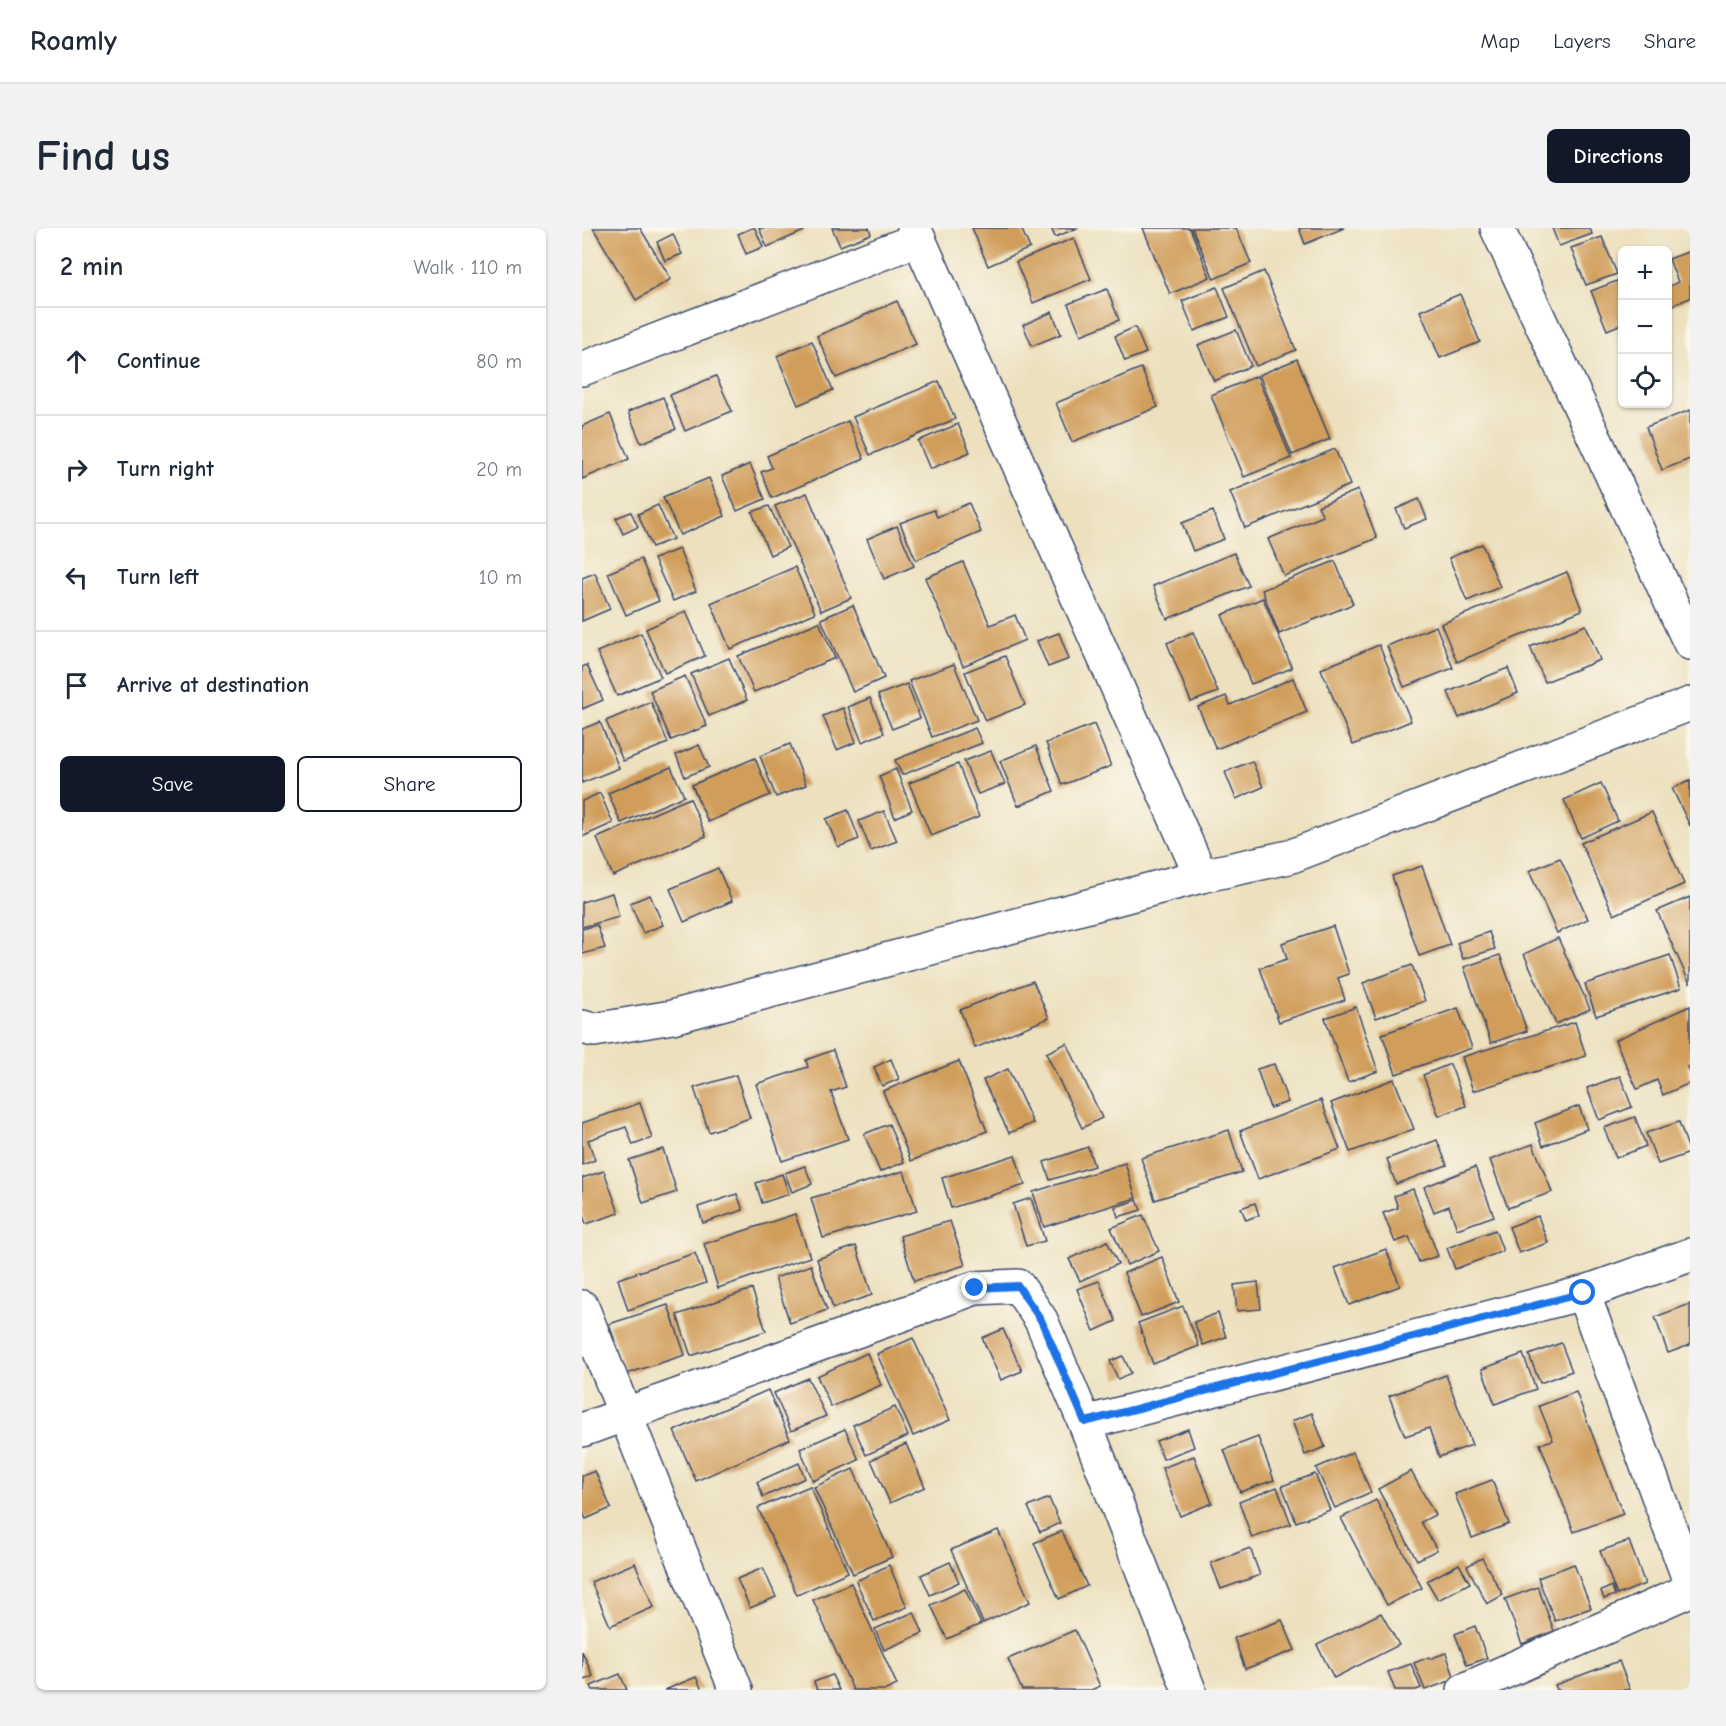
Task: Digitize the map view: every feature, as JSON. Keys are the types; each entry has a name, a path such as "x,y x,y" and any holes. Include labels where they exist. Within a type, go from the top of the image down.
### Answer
{"street":[{"path":"1497,228 1690,643"},
{"path":"582,369 917,234 1201,876"},
{"path":"582,1028 594,1030 672,1017 1201,876 1289,857 1690,704"},
{"path":"1085,1422 1583,1293 1690,1255"},
{"path":"582,1430 975,1288 1018,1286 1041,1320 1085,1422 1189,1690"},
{"path":"1583,1293 1690,1582"},
{"path":"582,1307 736,1690"},
{"path":"1464,1690 1690,1590"}],"building":[{"path":"593,228 640,228 671,279 636,300"},
{"path":"755,228 763,247 746,254 738,234"},
{"path":"759,228 803,228 804,231 767,247"},
{"path":"832,228 869,228 871,234 840,246"},
{"path":"972,228 1021,228 1030,248 988,266"},
{"path":"1051,228 1078,228 1055,237"},
{"path":"1143,228 1190,228 1210,277 1170,294"},
{"path":"1192,228 1236,228 1251,263 1214,279"},
{"path":"1299,228 1344,228 1305,244"},
{"path":"1552,228 1590,228 1592,234 1559,246"},
{"path":"673,234 682,254 665,261 657,242"},
{"path":"1602,237 1617,274 1586,285 1571,248"},
{"path":"1074,238 1091,279 1033,303 1016,262"},
{"path":"1690,251 1690,298 1672,305 1672,285 1678,282 1672,267 1672,258"},
{"path":"1264,271 1296,350 1256,366 1224,288"},
{"path":"1618,281 1618,326 1607,330 1591,291"},
{"path":"1217,287 1229,317 1194,331 1182,301"},
{"path":"1107,289 1119,320 1081,335 1068,304"},
{"path":"1460,294 1480,342 1440,358 1420,311"},
{"path":"897,301 916,344 836,378 817,336"},
{"path":"1052,312 1061,334 1032,346 1023,325"},
{"path":"1135,327 1146,353 1125,361 1115,336"},
{"path":"1236,330 1251,366 1214,381 1198,345"},
{"path":"812,341 833,390 798,405 777,356"},
{"path":"1297,359 1330,439 1292,455 1259,375"},
{"path":"1141,368 1158,407 1072,442 1056,403"},
{"path":"716,376 732,411 685,431 670,395"},
{"path":"1257,376 1291,458 1244,477 1211,395"},
{"path":"939,381 955,419 870,455 853,417"},
{"path":"663,397 676,429 641,443 628,412"},
{"path":"1690,410 1690,459 1662,470 1646,427"},
{"path":"610,414 629,459 582,479 582,426"},
{"path":"848,421 864,459 772,498 761,472 772,468 767,456"},
{"path":"958,424 970,452 930,469 918,441"},
{"path":"1335,449 1350,485 1245,528 1230,492"},
{"path":"750,464 765,499 737,511 722,476"},
{"path":"709,478 725,516 680,535 663,497"},
{"path":"1358,490 1377,538 1284,576 1268,539 1323,516 1318,506"},
{"path":"807,493 851,598 821,611 775,506"},
{"path":"1419,499 1427,519 1404,528 1396,509"},
{"path":"969,503 981,532 916,560 900,523 934,510 937,517"},
{"path":"658,505 673,539 652,547 638,514"},
{"path":"769,506 788,547 770,555 752,512"},
{"path":"1213,511 1224,539 1193,551 1182,523"},
{"path":"631,512 638,527 623,534 616,518"},
{"path":"897,526 914,566 884,579 867,539"},
{"path":"1482,544 1500,587 1467,601 1449,558"},
{"path":"679,549 696,591 673,601 654,559"},
{"path":"1234,553 1249,586 1167,619 1153,586"},
{"path":"641,559 659,601 626,615 608,573"},
{"path":"1335,561 1353,604 1279,634 1262,590"},
{"path":"963,562 990,625 1015,615 1025,640 963,666 925,578"},
{"path":"795,567 815,613 730,649 711,603"},
{"path":"1567,572 1582,610 1457,662 1441,624"},
{"path":"595,573 610,609 582,621 582,578"},
{"path":"1263,598 1292,668 1251,684 1222,615"},
{"path":"853,605 884,678 853,692 821,619"},
{"path":"686,611 705,656 665,673 646,629"},
{"path":"819,622 835,658 754,692 738,656"},
{"path":"1586,625 1600,660 1545,682 1530,647"},
{"path":"1436,626 1453,668 1404,687 1387,646"},
{"path":"1193,632 1218,692 1191,702 1167,643"},
{"path":"641,633 661,677 617,696 597,652"},
{"path":"1059,633 1069,659 1048,667 1037,641"},
{"path":"1379,645 1411,721 1353,745 1321,669"},
{"path":"1005,656 1025,705 985,721 965,672"},
{"path":"729,658 747,700 709,716 691,674"},
{"path":"954,664 977,720 932,737 909,681"},
{"path":"587,665 603,700 582,709 582,667"},
{"path":"1508,668 1518,693 1459,718 1448,692"},
{"path":"685,676 707,726 671,740 650,691"},
{"path":"1293,678 1307,712 1216,749 1198,707 1226,696 1230,705"},
{"path":"907,684 920,718 892,729 878,695"},
{"path":"870,698 884,733 862,742 848,707"},
{"path":"651,702 668,743 623,761 606,721"},
{"path":"843,708 856,742 837,750 823,716"},
{"path":"600,722 619,768 582,783 582,729"},
{"path":"1094,724 1111,766 1062,785 1046,743"},
{"path":"975,728 982,743 902,775 895,760"},
{"path":"790,744 806,785 776,797 760,756"},
{"path":"699,745 709,767 685,777 676,755"},
{"path":"1036,746 1054,791 1018,806 1000,761"},
{"path":"991,751 1005,784 978,794 964,761"},
{"path":"755,758 770,795 708,822 692,785"},
{"path":"1252,761 1263,787 1236,799 1225,772"},
{"path":"958,764 979,817 931,836 909,783"},
{"path":"671,767 684,796 621,823 608,793"},
{"path":"896,769 912,810 895,818 879,776"},
{"path":"1690,780 1690,826 1672,788"},
{"path":"1601,783 1618,821 1581,838 1564,800"},
{"path":"600,793 613,823 582,837 582,801"},
{"path":"690,798 706,836 613,876 597,838"},
{"path":"848,810 859,839 838,847 826,819"},
{"path":"884,811 897,841 871,851 859,821"},
{"path":"1652,812 1684,884 1614,915 1581,843"},
{"path":"1560,858 1588,919 1557,933 1529,871"},
{"path":"1422,866 1450,945 1419,956 1392,876"},
{"path":"718,868 732,901 684,922 670,889"},
{"path":"612,893 619,917 582,927 582,902"},
{"path":"650,895 663,925 643,933 630,903"},
{"path":"1690,897 1690,984 1657,911"},
{"path":"597,925 605,948 582,954 582,929"},
{"path":"1333,926 1349,974 1338,978 1345,1000 1279,1022 1260,968 1287,959 1282,943"},
{"path":"1489,932 1495,949 1463,959 1457,943"},
{"path":"1558,938 1590,1009 1556,1024 1524,954"},
{"path":"1500,955 1527,1031 1491,1043 1464,967"},
{"path":"1670,955 1681,988 1596,1016 1585,984"},
{"path":"1412,965 1425,1001 1376,1018 1363,983"},
{"path":"1033,981 1049,1018 975,1048 960,1010"},
{"path":"1690,1006 1690,1065 1687,1067 1690,1083 1663,1095 1657,1080 1637,1089 1615,1040"},
{"path":"1356,1007 1378,1071 1348,1082 1325,1018"},
{"path":"1458,1008 1472,1048 1396,1074 1382,1034"},
{"path":"1575,1022 1586,1056 1473,1091 1462,1057"},
{"path":"1067,1043 1102,1118 1082,1128 1046,1053"},
{"path":"833,1050 846,1087 831,1092 848,1139 782,1161 756,1084 808,1067 806,1060"},
{"path":"891,1059 899,1079 882,1086 874,1067"},
{"path":"959,1061 987,1131 911,1161 883,1091"},
{"path":"1274,1064 1288,1102 1270,1108 1257,1069"},
{"path":"1450,1064 1466,1106 1439,1116 1423,1075"},
{"path":"1008,1069 1033,1123 1009,1133 983,1080"},
{"path":"736,1075 750,1118 709,1132 694,1088"},
{"path":"1620,1076 1632,1107 1599,1120 1587,1088"},
{"path":"1394,1079 1414,1129 1350,1152 1331,1103"},
{"path":"1321,1100 1340,1149 1258,1179 1240,1131"},
{"path":"640,1103 652,1138 633,1145 626,1127 588,1140 595,1160 582,1165 582,1123"},
{"path":"1579,1106 1587,1129 1543,1146 1535,1123"},
{"path":"1635,1117 1646,1146 1616,1158 1604,1128"},
{"path":"1679,1122 1690,1153 1658,1164 1646,1133"},
{"path":"889,1124 904,1162 880,1172 864,1134"},
{"path":"1229,1130 1242,1172 1155,1200 1141,1158"},
{"path":"1437,1140 1447,1165 1396,1184 1387,1159"},
{"path":"1533,1144 1552,1192 1508,1208 1490,1160"},
{"path":"1088,1147 1094,1166 1050,1180 1044,1162"},
{"path":"663,1149 677,1192 643,1203 629,1160"},
{"path":"1015,1155 1025,1185 951,1208 942,1178"},
{"path":"1125,1163 1136,1198 1044,1227 1033,1192"},
{"path":"805,1166 812,1184 792,1192 785,1173"},
{"path":"1475,1167 1494,1216 1457,1229 1449,1206 1434,1212 1424,1187"},
{"path":"604,1171 619,1213 586,1224 582,1212 582,1178"},
{"path":"904,1171 917,1211 823,1238 811,1198"},
{"path":"782,1174 789,1194 762,1203 756,1183"},
{"path":"1413,1189 1438,1256 1419,1262 1409,1237 1395,1242 1383,1213 1398,1208 1394,1196"},
{"path":"737,1194 743,1210 703,1223 698,1207"},
{"path":"1031,1198 1045,1241 1026,1246 1013,1204"},
{"path":"1137,1200 1141,1210 1118,1217 1115,1207"},
{"path":"1255,1203 1259,1215 1246,1220 1241,1208"},
{"path":"795,1214 810,1257 718,1288 704,1244"},
{"path":"1143,1215 1159,1251 1127,1265 1111,1228"},
{"path":"1538,1216 1548,1243 1519,1253 1509,1227"},
{"path":"950,1221 965,1265 914,1281 900,1236"},
{"path":"1495,1230 1503,1251 1455,1269 1447,1248"},
{"path":"1107,1241 1118,1264 1080,1281 1069,1259"},
{"path":"856,1246 872,1295 833,1308 817,1259"},
{"path":"1386,1249 1400,1286 1349,1305 1335,1268"},
{"path":"695,1253 706,1283 628,1310 618,1279"},
{"path":"1162,1257 1179,1302 1141,1317 1124,1273"},
{"path":"811,1265 827,1310 790,1323 775,1278"},
{"path":"1099,1281 1116,1321 1094,1331 1077,1289"},
{"path":"1258,1282 1261,1309 1237,1311 1234,1285"},
{"path":"752,1289 766,1331 691,1356 677,1315"},
{"path":"1690,1304 1690,1345 1668,1353 1655,1317"},
{"path":"668,1305 685,1355 626,1374 609,1324"},
{"path":"1183,1306 1199,1346 1153,1364 1138,1323"},
{"path":"1218,1313 1226,1337 1203,1345 1194,1322"},
{"path":"1003,1329 1022,1371 1001,1380 982,1338"},
{"path":"913,1338 950,1420 913,1436 877,1354"},
{"path":"1561,1343 1572,1371 1540,1383 1529,1355"},
{"path":"867,1353 881,1385 831,1407 817,1376"},
{"path":"1523,1354 1536,1389 1495,1404 1482,1369"},
{"path":"1123,1356 1131,1373 1118,1379 1110,1361"},
{"path":"1446,1375 1472,1445 1439,1457 1429,1428 1405,1436 1389,1396"},
{"path":"808,1378 826,1416 791,1431 774,1393"},
{"path":"768,1390 790,1439 696,1481 674,1431"},
{"path":"1576,1392 1623,1514 1574,1532 1540,1444 1553,1440 1539,1406"},
{"path":"895,1407 908,1436 866,1455 853,1425"},
{"path":"1312,1413 1325,1447 1305,1455 1292,1421"},
{"path":"845,1429 859,1460 813,1481 800,1449"},
{"path":"1188,1429 1194,1447 1163,1459 1156,1441"},
{"path":"1258,1437 1274,1480 1240,1492 1224,1450"},
{"path":"906,1444 925,1487 890,1503 871,1460"},
{"path":"1353,1452 1371,1492 1335,1508 1316,1468"},
{"path":"1194,1456 1212,1503 1180,1516 1162,1468"},
{"path":"799,1463 805,1478 763,1497 757,1482"},
{"path":"853,1469 892,1557 853,1574 814,1487"},
{"path":"595,1471 611,1508 586,1519 582,1511 582,1476"},
{"path":"1411,1471 1435,1515 1421,1522 1437,1550 1417,1560 1378,1489"},
{"path":"1315,1474 1330,1510 1296,1522 1282,1486"},
{"path":"1492,1480 1509,1524 1472,1538 1455,1494"},
{"path":"810,1486 848,1572 797,1595 758,1508"},
{"path":"1277,1487 1291,1524 1252,1538 1239,1502"},
{"path":"1049,1498 1060,1523 1040,1532 1028,1507"},
{"path":"1376,1500 1422,1588 1387,1605 1341,1518"},
{"path":"998,1530 1030,1602 983,1623 951,1550"},
{"path":"1062,1531 1087,1586 1059,1599 1034,1543"},
{"path":"1629,1541 1645,1584 1617,1595 1600,1551"},
{"path":"1250,1548 1260,1575 1221,1589 1211,1563"},
{"path":"1482,1558 1503,1595 1487,1604 1467,1566"},
{"path":"950,1562 959,1582 930,1595 921,1575"},
{"path":"635,1563 654,1607 610,1626 591,1582"},
{"path":"1459,1564 1470,1583 1438,1600 1427,1581"},
{"path":"1574,1564 1591,1608 1555,1621 1538,1578"},
{"path":"889,1565 907,1607 874,1621 856,1581"},
{"path":"763,1568 776,1597 750,1608 737,1579"},
{"path":"851,1583 897,1685 886,1690 853,1690 813,1600"},
{"path":"1612,1586 1615,1595 1604,1599 1601,1591"},
{"path":"1538,1587 1554,1631 1522,1644 1505,1599"},
{"path":"965,1589 981,1624 947,1639 931,1605"},
{"path":"914,1612 923,1633 884,1650 875,1629"},
{"path":"1381,1613 1399,1645 1334,1678 1317,1645"},
{"path":"1282,1620 1295,1650 1245,1669 1234,1638"},
{"path":"1475,1626 1487,1658 1467,1665 1455,1634"},
{"path":"1075,1630 1100,1686 1091,1690 1022,1690 1008,1659"},
{"path":"582,1651 593,1676 582,1681"},
{"path":"1446,1653 1455,1679 1425,1690 1414,1663"},
{"path":"1619,1661 1630,1690 1557,1690 1555,1685"},
{"path":"1411,1664 1421,1688 1395,1690 1388,1672"},
{"path":"620,1674 627,1690 593,1690 591,1686"},
{"path":"832,1675 839,1690 817,1690 814,1682"},
{"path":"696,1677 702,1690 665,1690"}],"route":[{"path":"975,1288 1018,1286 1041,1320 1085,1422 1583,1293"}]}
